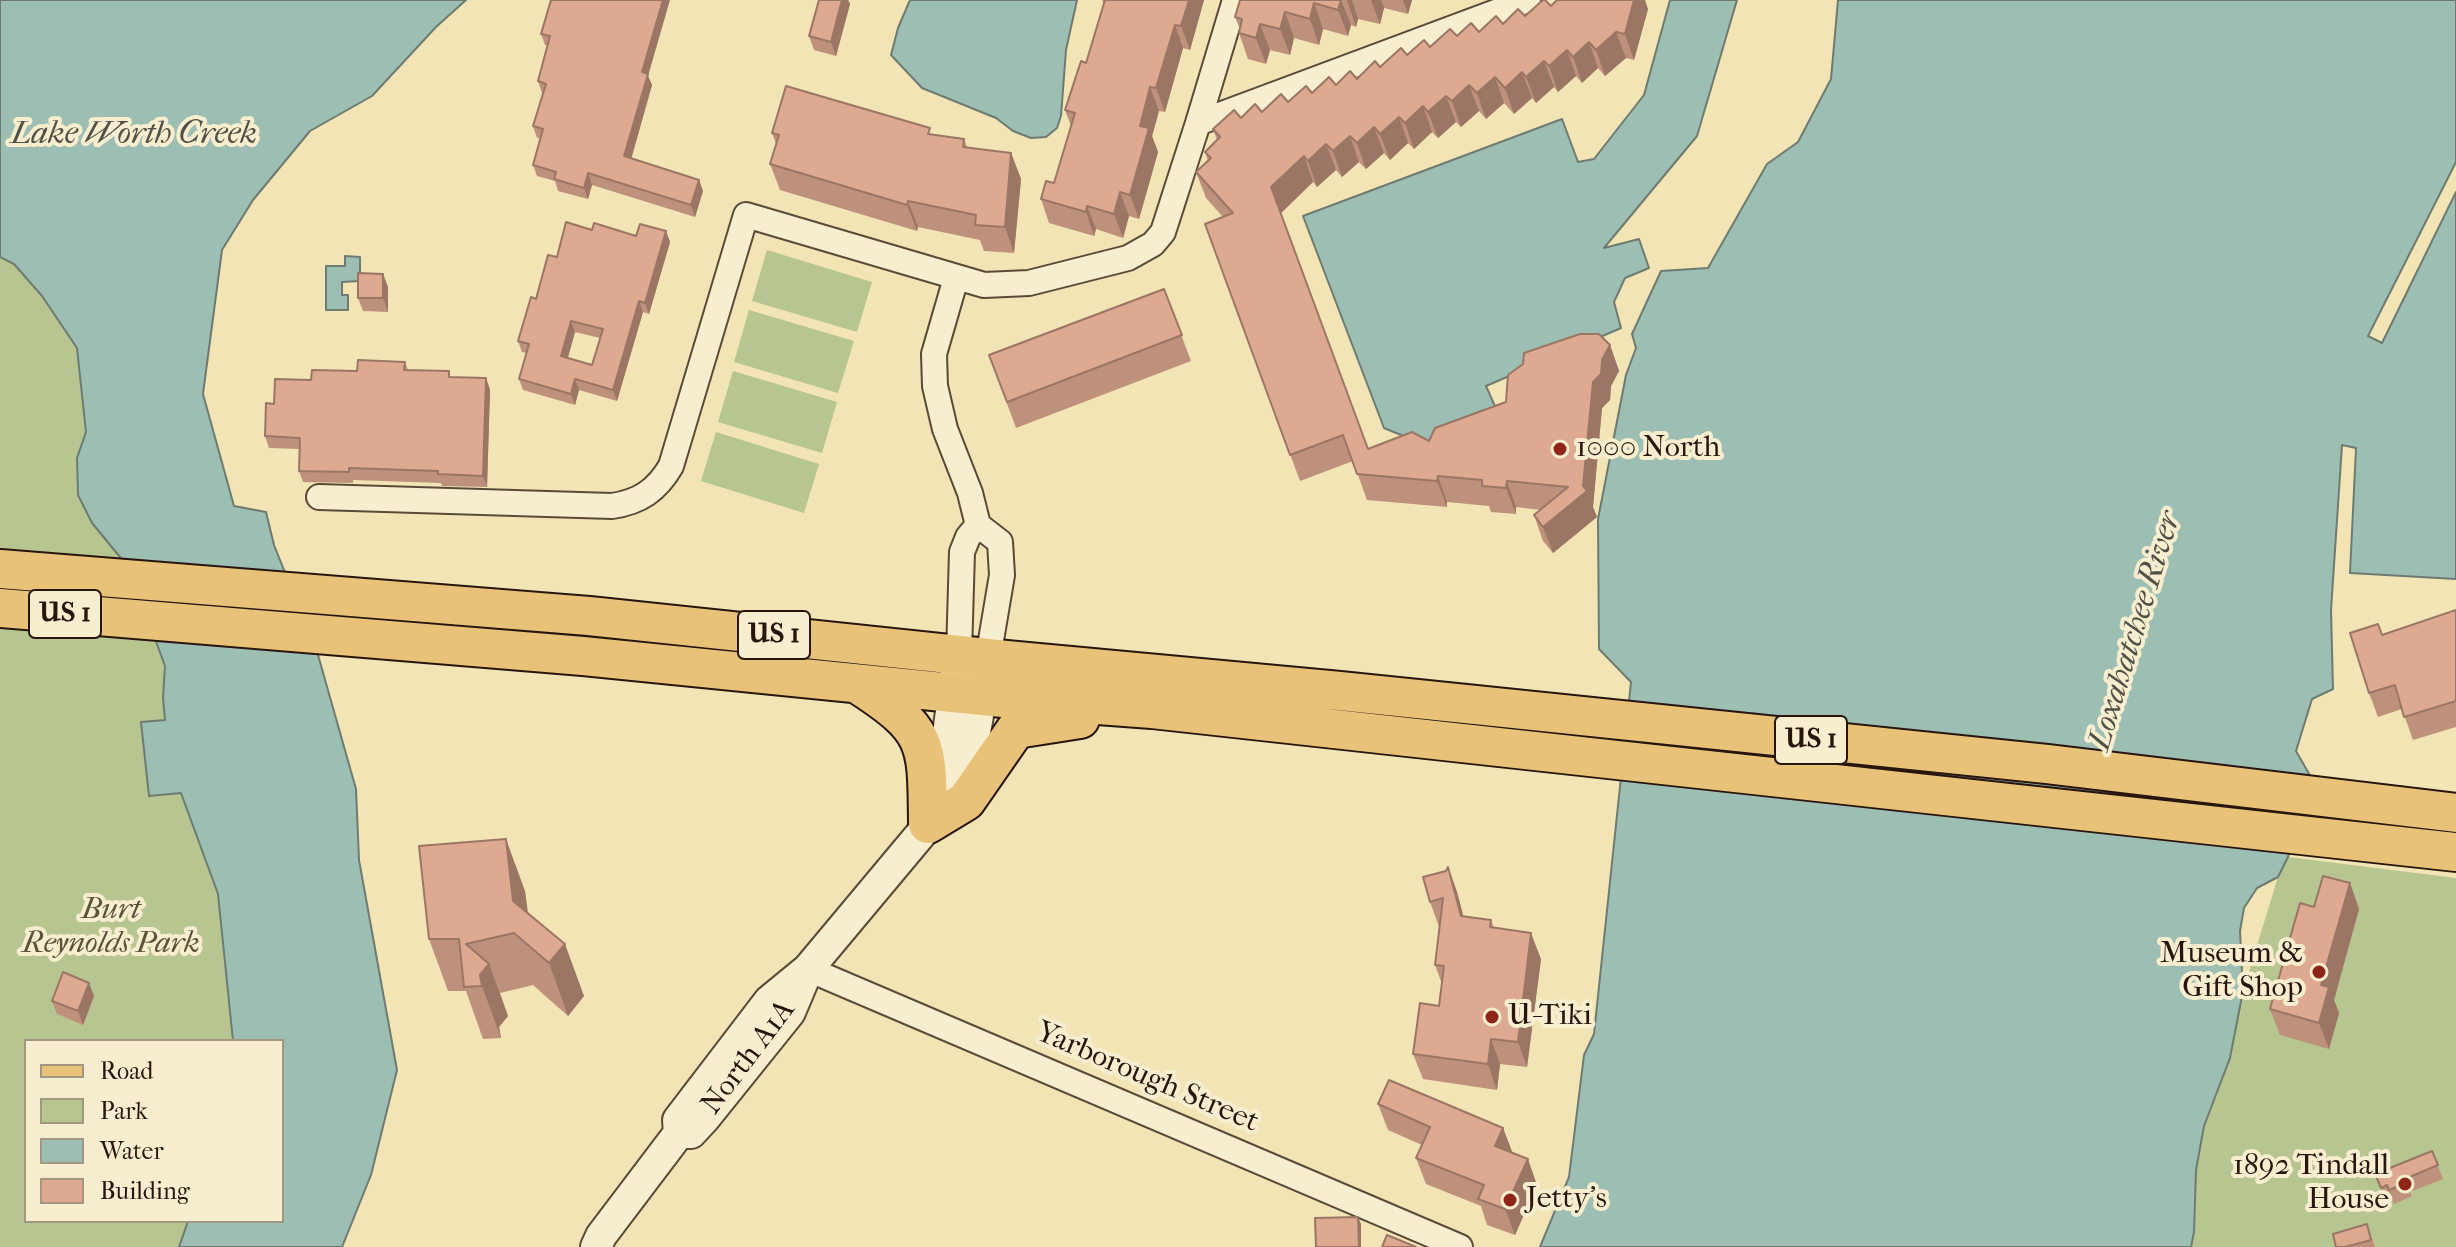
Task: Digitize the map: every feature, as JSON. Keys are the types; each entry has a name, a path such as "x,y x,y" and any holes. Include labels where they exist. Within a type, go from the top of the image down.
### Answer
{"main road":[{"name":"US 1","path":"0,569 589,616 2047,764 2456,813"},
{"name":"US 1","path":"0,608 340,635 1152,709 2456,852"},
{"path":"857,683 897,710 920,738 927,768 928,824"},
{"path":"928,824 966,801 1016,729 1152,709"}],"street":[{"path":"319,497 612,506 626,504 653,490 671,466 746,215 984,285 1014,286 1142,252 1163,232 1169,219 1235,0"},
{"path":"1198,123 1528,0"},
{"path":"956,278 937,338 933,370 945,429 970,493 978,525 1000,542 1002,575 973,656"},
{"path":"973,656 962,552 968,537 978,525"},
{"name":"North A1A","path":"594,1243 679,1133 678,1120 724,1057 769,1001 808,969 928,824 967,694 973,656"},
{"name":"Yarborough Street","path":"808,969 1460,1247"}],"green space":[{"path":"767,250 872,282 857,332 752,301"},
{"name":"Burt Reynolds Park","path":"0,257 14,263 42,296 77,348 86,432 77,458 129,568 165,667 165,720 141,723 149,795 181,792 218,894 233,1039 24,1039 24,1223 187,1223 179,1247 0,1247"},
{"path":"749,310 854,341 838,393 734,362"},
{"path":"733,371 837,402 822,453 718,422"},
{"path":"716,432 819,464 804,513 701,481"},
{"path":"2288,857 2456,878 2456,1247 2191,1247 2196,1170 2204,1126 2230,1058 2243,991 2278,877"}],"water":[{"name":"Lake Worth Creek","path":"0,0 466,0 436,27 372,96 310,131 253,200 222,250 203,394 234,506 266,512 274,545 318,655 356,789 359,860 397,1070 371,1175 342,1247 179,1247 187,1223 284,1223 284,1039 233,1039 218,894 181,793 149,796 141,722 165,720 165,666 129,568 92,523 78,495 77,458 86,432 77,348 42,296 14,264 0,257"},
{"path":"910,0 1077,0 1066,50 1061,116 1057,128 1046,137 1031,138 1013,131 996,118 922,88 891,55"},
{"path":"1670,0 1737,0 1697,136 1604,248 1639,239 1649,268 1625,278 1614,302 1621,328 1486,386 1502,422 1430,447 1384,428 1303,216 1562,119 1578,162 1594,159 1644,95"},
{"name":"Loxahatchee River","path":"1838,0 2456,0 2456,162 2368,336 2382,343 2456,192 2456,579 2350,573 2356,448 2342,445 2331,610 2333,689 2312,699 2296,751 2312,779 2288,857 2278,877 2257,888 2244,908 2240,931 2243,991 2230,1058 2204,1126 2196,1170 2191,1247 1540,1247 1569,1177 1584,1055 1594,1034 1631,682 1599,649 1598,519 1626,375 1636,348 1632,334 1661,271 1708,268 1767,164 1798,142 1831,79"},
{"path":"345,256 360,257 360,281 342,282 342,295 348,295 348,310 326,310 326,266 345,266"}],"building":[{"path":"551,0 663,0 642,72 648,74 624,156 699,180 691,205 588,173 584,188 554,179 556,172 533,165 543,129 533,126 546,84 538,81 550,36 541,34"},
{"path":"819,0 842,0 831,42 809,36"},
{"path":"1105,0 1189,0 1181,26 1175,25 1156,88 1150,87 1140,126 1149,128 1130,195 1120,192 1114,214 1087,206 1086,212 1041,199 1046,181 1054,183 1075,113 1065,110 1081,61 1086,63"},
{"path":"1240,0 1341,0 1338,10 1314,3 1310,19 1285,12 1280,29 1260,24 1256,38 1239,33 1242,19 1235,17"},
{"path":"1543,0 1551,6 1557,0 1634,0 1625,34 1616,32 1596,50 1589,42 1573,57 1567,50 1549,66 1544,61 1526,77 1522,72 1505,88 1495,77 1477,93 1469,85 1452,101 1446,96 1428,112 1423,106 1405,123 1399,117 1380,134 1374,127 1357,143 1350,136 1333,151 1326,144 1308,161 1304,156 1271,187 1368,449 1412,432 1429,441 1435,428 1506,402 1508,375 1523,364 1524,353 1580,334 1599,334 1610,345 1602,360 1601,374 1593,382 1583,486 1587,491 1543,527 1534,515 1568,487 1507,481 1506,488 1482,486 1482,480 1438,476 1437,481 1357,474 1343,435 1290,455 1205,224 1233,213 1196,172 1211,158 1205,152 1220,137 1213,129 1234,110 1241,118 1255,104 1262,112 1281,94 1288,102 1306,86 1312,93 1329,77 1336,85 1350,71 1357,79 1375,61 1380,67 1401,48 1407,55 1424,40 1430,47 1450,29 1457,36 1471,23 1479,32 1496,16 1503,24 1518,9 1525,16"},
{"path":"786,86 930,128 928,134 964,139 963,147 1011,153 1005,227 975,225 976,215 908,201 907,205 770,164 779,135 772,133"},
{"path":"566,222 592,230 594,223 636,236 640,224 666,231 645,303 639,301 613,390 575,379 571,394 519,379 529,344 518,341 531,297 536,299 548,255 557,257","holes":["571,321 603,329 592,365 561,356"]},
{"path":"358,273 383,274 383,298 358,298"},
{"path":"1164,289 1182,335 1007,402 989,355"},
{"path":"358,360 405,362 404,370 449,371 449,377 486,378 483,476 349,468 349,472 299,471 300,438 265,436 266,403 274,404 275,379 311,380 312,370 357,371"},
{"path":"2456,610 2456,701 2404,717 2395,685 2369,693 2350,633 2378,624 2382,635"},
{"path":"506,839 513,901 565,944 549,963 514,933 466,944 489,964 480,975 482,986 464,987 459,939 429,939 419,846"},
{"name":"U-Tiki","path":"1448,867 1461,916 1491,920 1490,927 1531,933 1518,1042 1491,1039 1488,1064 1413,1054 1420,1003 1439,1006 1444,966 1435,965 1443,898 1430,902 1423,877 1446,871"},
{"path":"2323,876 2350,883 2321,985 2329,987 2319,1023 2270,1009 2300,903 2314,907"},
{"path":"63,972 89,983 78,1011 52,1001"},
{"path":"1389,1080 1503,1128 1495,1146 1528,1159 1505,1209 1478,1199 1484,1185 1416,1158 1430,1127 1378,1104"},
{"path":"2432,1151 2438,1165 2405,1179 2407,1183 2389,1190 2387,1185 2381,1188 2375,1174"},
{"path":"1358,1217 1359,1247 1316,1247 1315,1218"},
{"path":"2367,1224 2371,1240 2336,1247 2333,1234"},
{"path":"1387,1235 1416,1247 1382,1247"}],"place":[{"name":"1000 North","path":"1560,449"},
{"name":"Museum & Gift Shop","path":"2319,972"},
{"name":"U-Tiki","path":"1492,1017"},
{"name":"1892 Tindall House","path":"2405,1184"},
{"name":"Jetty's","path":"1510,1200"}]}
